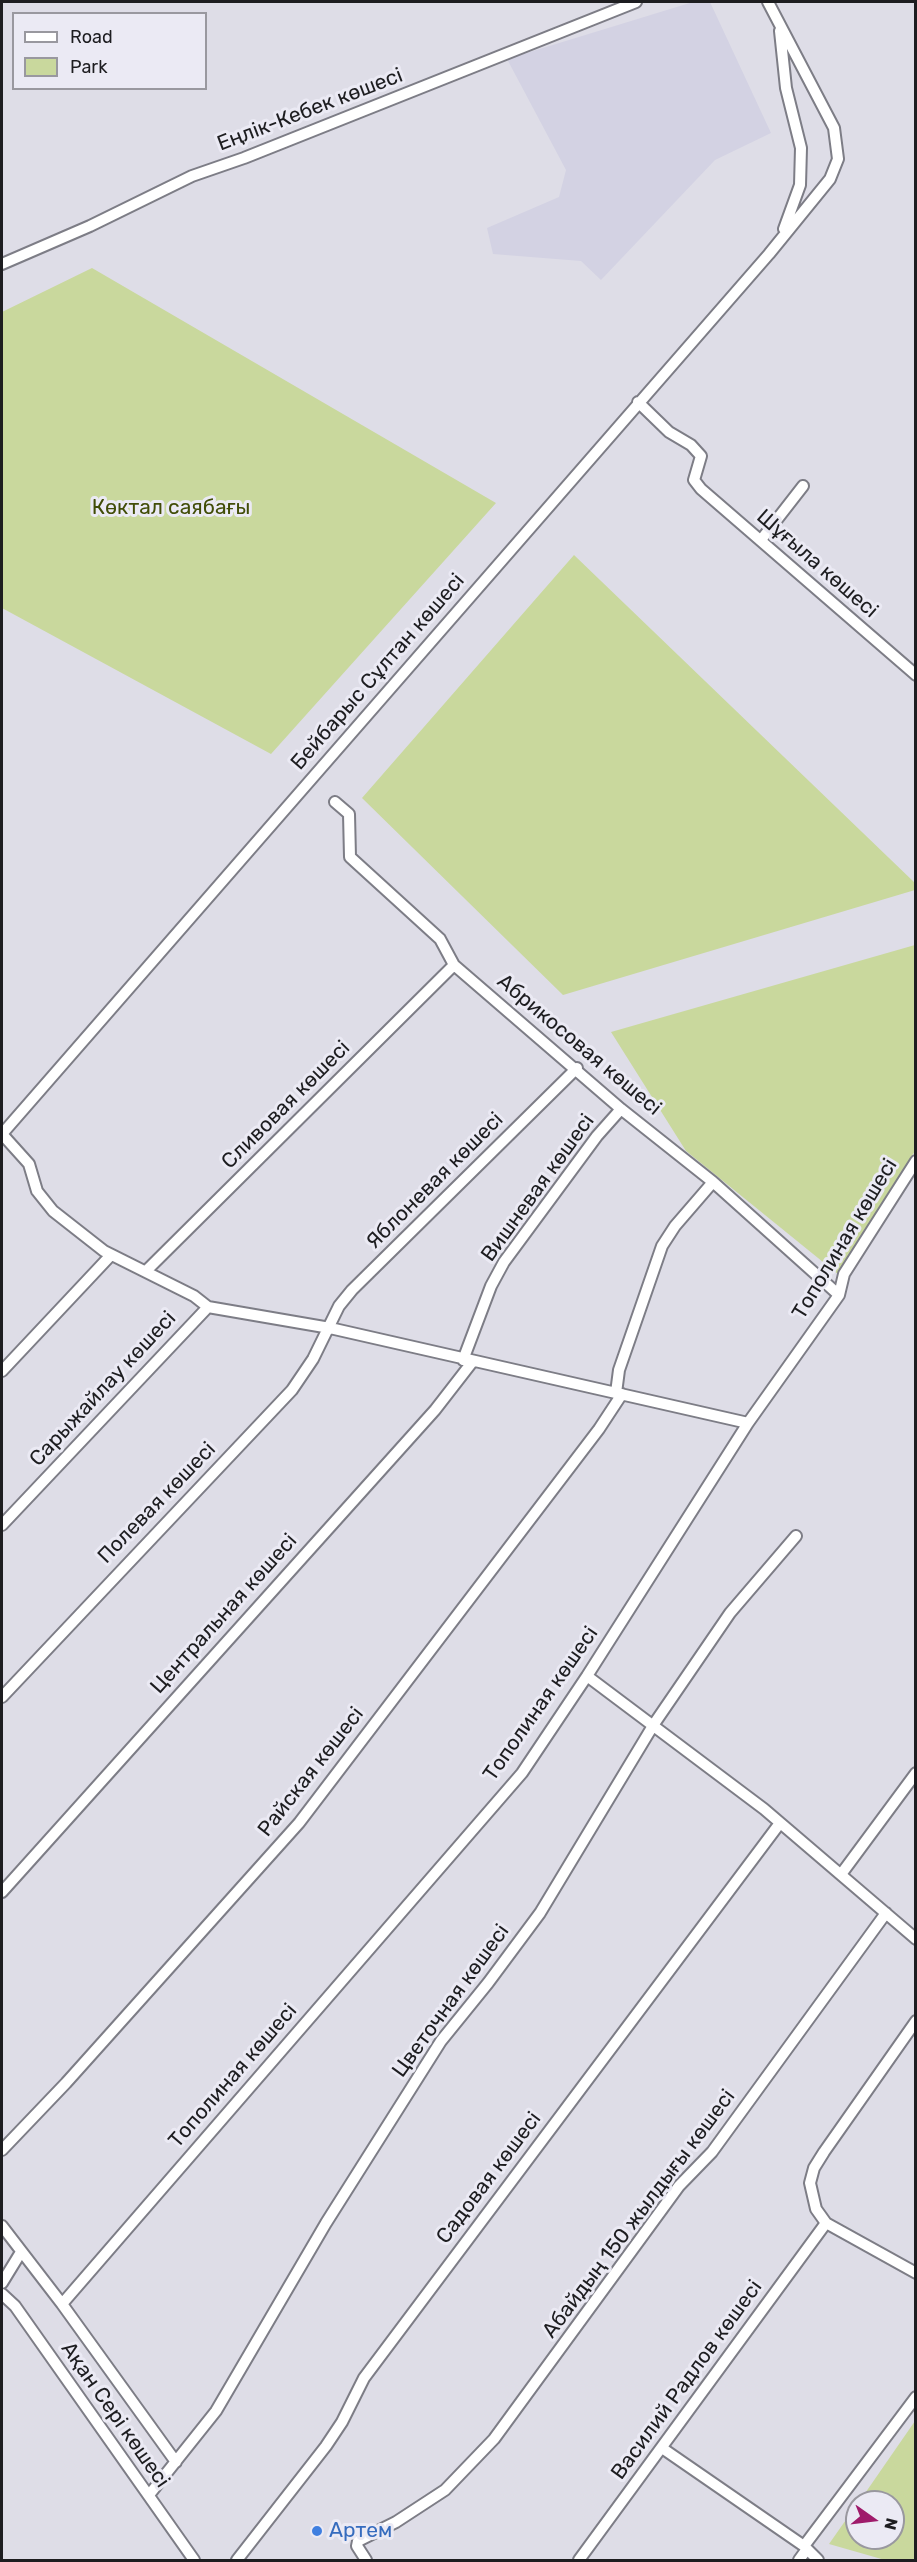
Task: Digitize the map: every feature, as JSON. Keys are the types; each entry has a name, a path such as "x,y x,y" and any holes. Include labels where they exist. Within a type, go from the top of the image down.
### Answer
{"street":[{"name":"Еңлік-Кебек көшесі","path":"2,264 90,226 192,176 244,158 636,2"},
{"path":"769,2 779,27 786,88 801,148 800,185 782,235"},
{"name":"Бейбарыс Сұлтан көшесі","path":"2,1134 830,179 838,159 834,128 779,27"},
{"name":"Шұғыла көшесі","path":"638,402 669,432 691,445 701,456 694,480 915,675"},
{"path":"761,540 803,486"},
{"name":"Абрикосовая көшесі","path":"335,802 349,814 350,857 440,939 454,965 577,1068 621,1109 713,1182 838,1295"},
{"name":"Сливовая көшесі","path":"146,1271 454,965"},
{"name":"Яблоневая көшесі","path":"330,1328 339,1306 352,1290 577,1068"},
{"name":"Вишневая көшесі","path":"468,1360 491,1286 504,1262 597,1137 621,1109"},
{"path":"2,1134 29,1164 37,1191 53,1211 111,1255 146,1271 208,1306 330,1328 747,1423"},
{"name":"Тополиная көшесі","path":"62,2304 522,1773 588,1676 747,1423 838,1295 844,1275 915,1161"},
{"path":"619,1393 619,1370 663,1246 675,1226 713,1182"},
{"path":"2,1371 111,1255"},
{"name":"Сарыжайлау көшесі","path":"2,1525 208,1306"},
{"name":"Полевая көшесі","path":"2,1697 292,1390 330,1328"},
{"name":"Центральная көшесі","path":"2,1892 435,1410 468,1360"},
{"name":"Райская көшесі","path":"2,2151 299,1823 599,1429 619,1393"},
{"name":"Цветочная көшесі","path":"149,2495 216,2411 326,2223 441,2042 540,1912 654,1724 730,1613 795,1536"},
{"path":"588,1676 780,1822 842,1873 915,1939"},
{"path":"842,1873 915,1773"},
{"name":"Садовая көшесі","path":"237,2560 326,2446 342,2422 364,2378 780,1822"},
{"name":"Абайдың 150 жылдығы көшесі","path":"366,2560 357,2546 358,2541 396,2522 445,2490 494,2439 679,2186 712,2152 886,1912"},
{"path":"915,2021 814,2168 810,2183 812,2197 826,2223 915,2273"},
{"name":"Василий Радлов көшесі","path":"579,2560 826,2223"},
{"path":"2,2226 62,2304 176,2462"},
{"path":"2,2283 21,2252"},
{"name":"Ақан Сері көшесі","path":"2,2294 15,2306 194,2560"},
{"path":"799,2560 915,2397"},
{"path":"662,2448 806,2548 819,2560"}],"shaded area":[{"path":"693,2 710,2 771,133 715,160 601,280 581,261 493,254 487,228 559,197 566,170 507,59"}],"green space":[{"name":"Көктал саябағы","path":"92,268 496,503 271,754 2,608 2,312"},
{"path":"574,555 915,883 915,890 563,995 362,798"},
{"path":"915,945 915,1151 839,1275 686,1151 611,1032"},
{"path":"915,2421 915,2560 885,2560 850,2550 905,2550 905,2490 867,2490"},
{"path":"845,2521 845,2549 829,2544"}],"place":[{"name":"Артем","path":"317,2531"}]}
